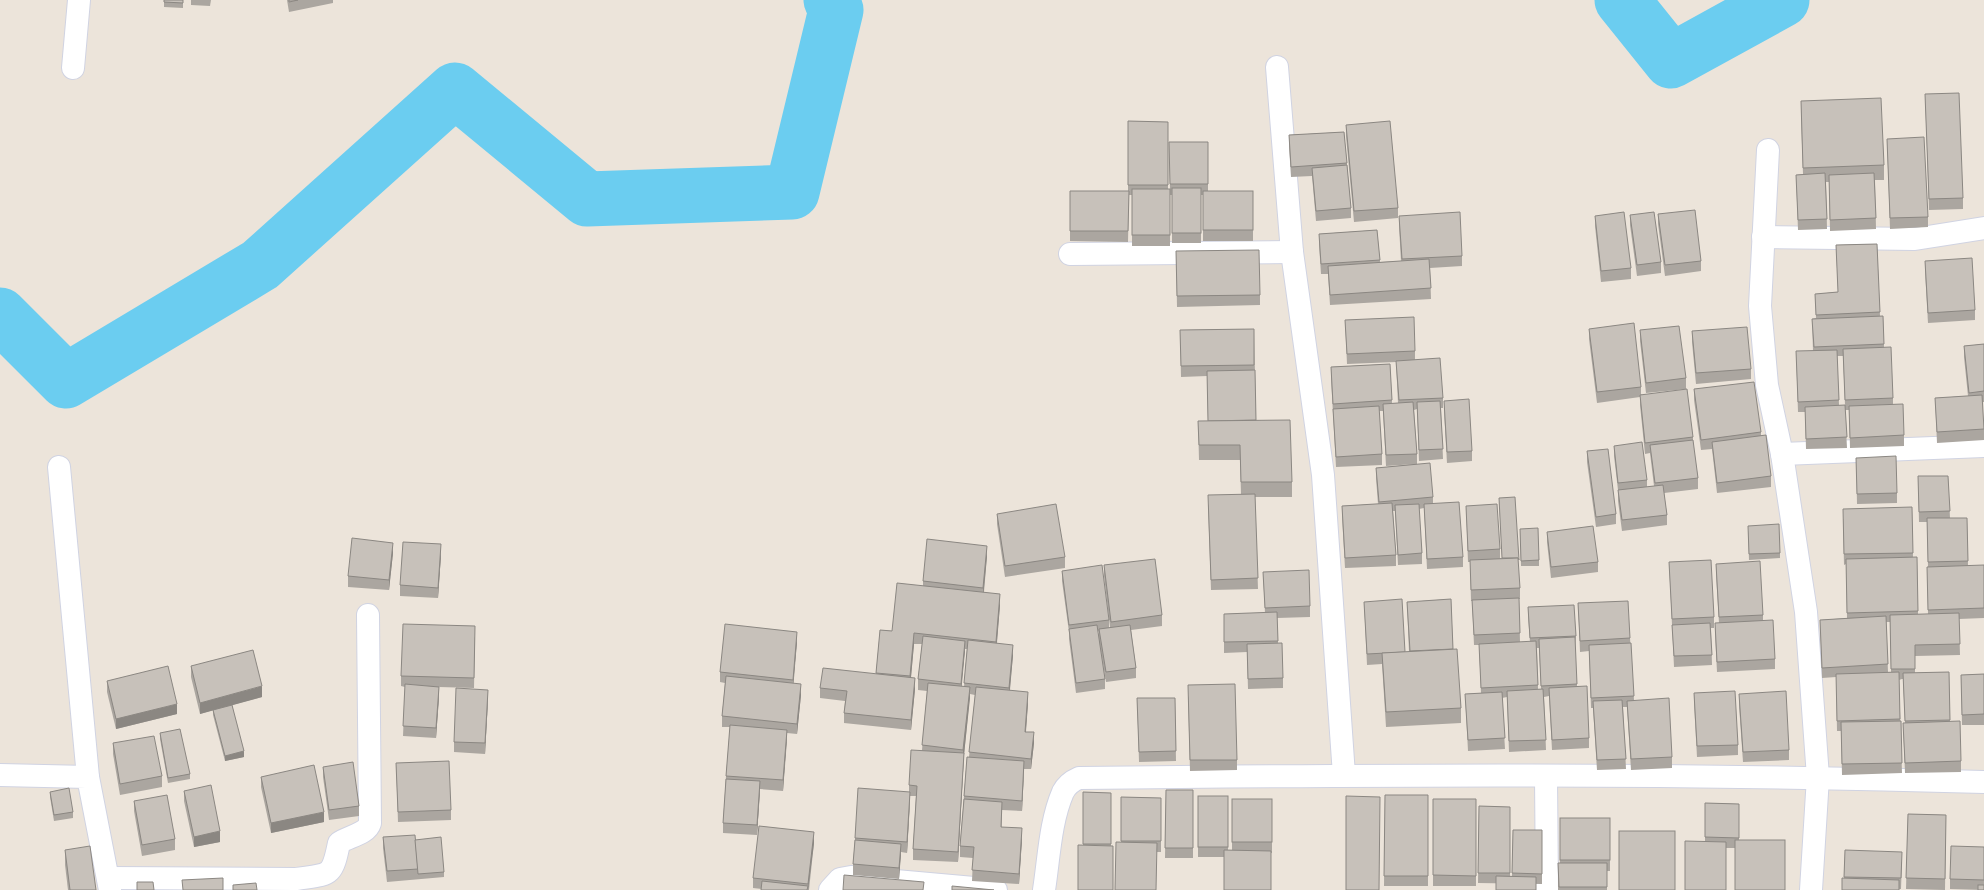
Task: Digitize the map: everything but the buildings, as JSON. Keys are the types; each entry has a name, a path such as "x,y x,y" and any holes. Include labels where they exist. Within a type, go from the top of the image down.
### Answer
{"street":[{"path":"73,68 79,0"},
{"path":"1277,67 1292,252 1323,475 1344,775"},
{"path":"1768,150 1760,306 1767,385 1782,454 1806,612 1818,777 1811,890"},
{"path":"1763,237 1915,239 1984,228"},
{"path":"1070,254 1292,252"},
{"path":"1782,454 1984,446"},
{"path":"59,467 88,777 109,884 296,879 325,875 332,870 338,843 364,831 369,827 370,823 368,615"},
{"path":"0,774 88,777"},
{"path":"1044,890 1054,821 1063,791 1072,781 1079,778 1344,775 1818,777 1984,782"},
{"path":"1546,777 1547,890"},
{"path":"830,890 840,879 851,877 996,890"}],"waterway":[{"path":"0,315 66,381 260,265 455,90 587,199 792,192 836,10 831,0"},
{"path":"1622,0 1671,61 1782,0"}]}
